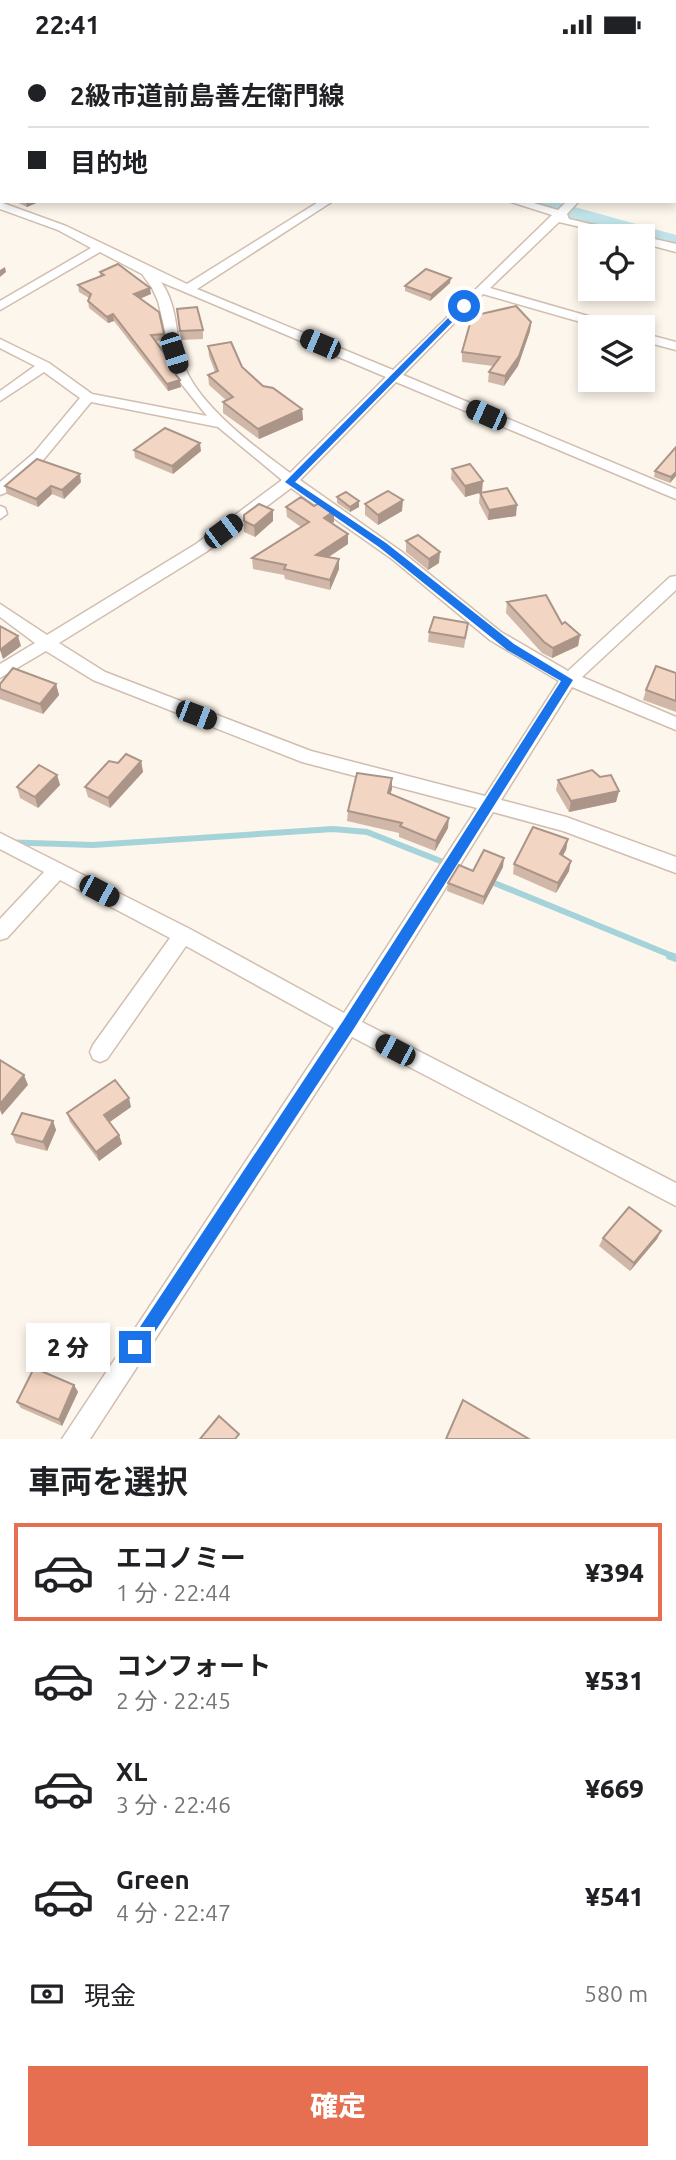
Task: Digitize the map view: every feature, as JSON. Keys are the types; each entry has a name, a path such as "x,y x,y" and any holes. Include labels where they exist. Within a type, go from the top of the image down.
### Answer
{"street":[{"path":"188,289 325,203"},
{"path":"520,203 561,214"},
{"path":"0,672 201,548 289,482 481,289 573,203"},
{"path":"0,205 62,228 146,271 188,289 676,494"},
{"path":"561,214 564,221 578,224"},
{"path":"655,242 676,248"},
{"path":"0,306 99,248"},
{"path":"146,271 158,283 170,312 174,353 188,388 221,423 289,482 383,545 511,647 568,680 676,724"},
{"path":"481,289 578,317"},
{"path":"655,341 676,347"},
{"path":"0,343 44,366 88,397 221,423"},
{"path":"0,397 44,366"},
{"path":"0,490 39,456 88,397"},
{"path":"75,1439 348,1025 568,680 676,582"},
{"path":"0,609 46,643 99,676 308,757 566,824 676,865"},
{"path":"0,840 676,1195"},
{"path":"0,932 58,870"},
{"path":"100,1052 183,935"}],"building":[{"path":"118,264 150,288 134,294 159,312 164,334 151,335 180,380 167,384 113,314 107,317 88,301 91,294 78,285 104,275 100,272"},
{"path":"426,269 451,278 431,295 405,286"},
{"path":"516,306 531,322 519,356 505,376 489,372 500,357 462,352 473,313 481,314"},
{"path":"197,307 203,330 180,331 177,309"},
{"path":"231,342 242,367 263,386 273,388 302,409 258,429 223,402 233,397 208,375 218,371 208,346"},
{"path":"165,428 200,443 172,466 134,450"},
{"path":"676,447 676,472 671,477 655,471"},
{"path":"37,459 80,474 62,490 51,486 36,499 5,486"},
{"path":"470,464 483,481 465,486 452,469"},
{"path":"507,488 517,505 489,510 480,493"},
{"path":"388,491 403,500 378,515 365,504"},
{"path":"346,492 359,501 350,507 337,497"},
{"path":"301,497 314,506 321,502 334,511 324,518 348,534 316,555 339,559 330,580 284,569 286,565 252,558 309,522 286,507"},
{"path":"259,504 273,510 254,526 244,521 244,515"},
{"path":"418,535 440,552 429,559 406,541"},
{"path":"546,595 562,624 565,622 580,635 553,648 544,642 507,602"},
{"path":"434,617 468,623 465,638 429,632"},
{"path":"0,626 18,636 0,650"},
{"path":"656,666 676,673 676,701 646,690"},
{"path":"13,668 56,684 40,704 0,689 0,684"},
{"path":"126,754 141,761 108,798 85,787 109,761 118,763"},
{"path":"39,765 57,775 35,797 17,787"},
{"path":"592,770 600,777 611,775 619,791 571,801 558,780"},
{"path":"357,773 392,778 388,793 449,818 436,841 400,826 402,823 348,811"},
{"path":"533,827 568,839 560,854 571,861 558,883 514,864"},
{"path":"484,850 504,858 484,897 448,883 459,865 473,871"},
{"path":"0,1060 24,1075 0,1104"},
{"path":"115,1080 129,1098 104,1115 119,1135 96,1152 67,1113"},
{"path":"22,1113 53,1121 43,1142 12,1134"},
{"path":"629,1207 661,1231 634,1263 603,1238"},
{"path":"34,1368 74,1385 59,1420 17,1402"},
{"path":"463,1400 529,1439 446,1439"},
{"path":"219,1416 239,1434 235,1439 200,1439"}],"waterway":[{"path":"533,203 676,242"},
{"path":"0,842 93,845 333,829 367,832 448,864"},
{"path":"487,880 675,957"},
{"path":"670,956 676,958"}],"route":[{"path":"135,1347 348,1025 568,680 511,647 383,545 289,482 464,306"}]}
